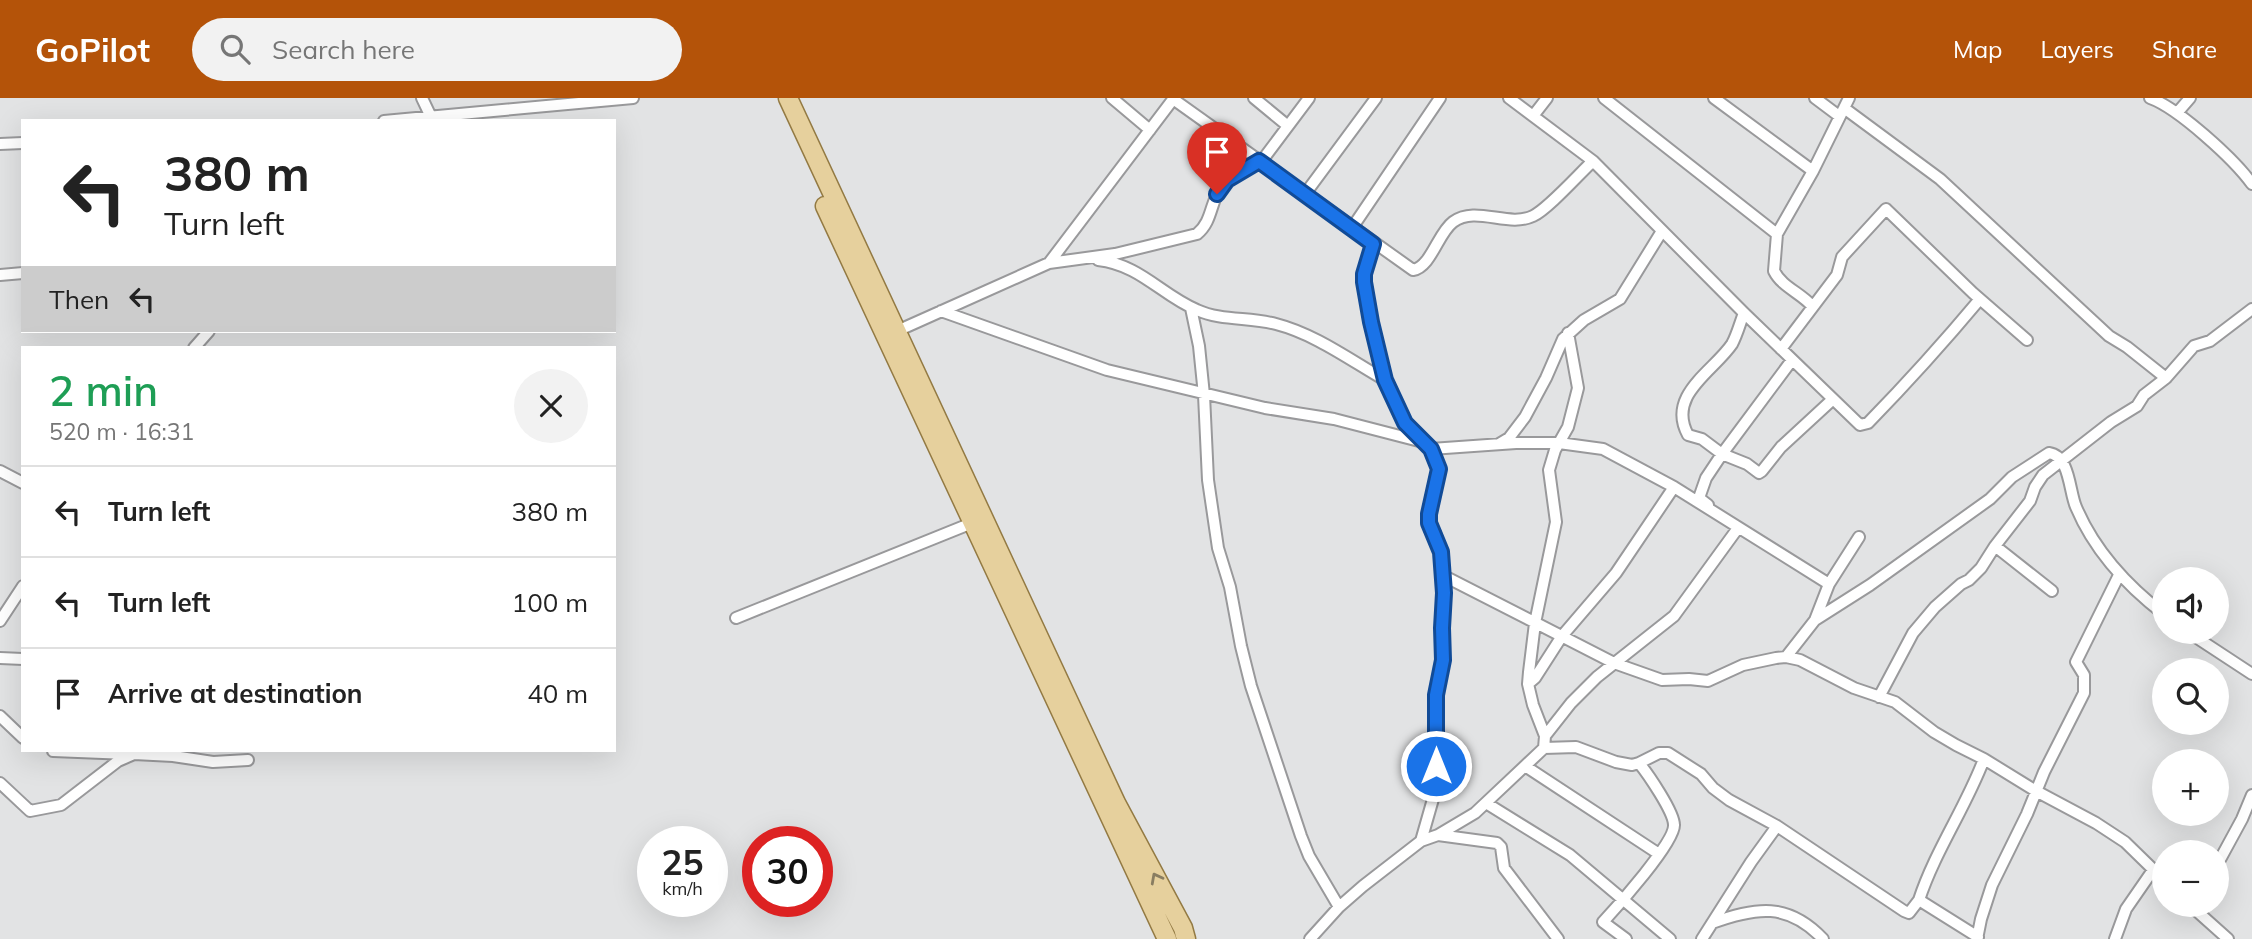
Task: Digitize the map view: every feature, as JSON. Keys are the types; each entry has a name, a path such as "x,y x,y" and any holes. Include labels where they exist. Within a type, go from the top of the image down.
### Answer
{"main road":[{"path":"775,98 1167,939"},
{"path":"788,98 1116,803 1183,928 1186,939"}],"street":[{"path":"422,98 431,117"},
{"path":"408,119 633,98"},
{"path":"1112,98 1150,130"},
{"path":"1254,98 1288,126"},
{"path":"897,331 1049,263 1115,254 1197,234 1207,225 1221,187 1227,180 1260,162 1309,98"},
{"path":"1305,194 1376,98"},
{"path":"1352,228 1440,98"},
{"path":"1509,98 1593,161 1860,425 1868,423 1920,370 1980,299"},
{"path":"1533,116 1547,98"},
{"path":"1604,98 1777,234"},
{"path":"1714,98 1813,172"},
{"path":"1815,98 1844,108 1940,179 2109,336 2166,378"},
{"path":"2150,98 2160,101 2177,113 2243,172 2252,184"},
{"path":"2177,113 2190,98"},
{"path":"1049,263 1173,99 1410,269 1417,270 1422,266 1452,223 1472,216 1507,219 1532,217 1593,161"},
{"path":"1812,306 1777,277 1774,271 1777,234 1813,172 1844,108"},
{"path":"0,144 21,143"},
{"path":"1781,349 1838,275 1842,257 1886,209 2027,340"},
{"path":"1496,445 1509,438 1525,417 1546,378 1560,343 1584,320 1620,299 1662,231"},
{"path":"1373,244 1364,282 1385,380 1405,423 1428,446 1439,469 1429,523 1439,544 1444,576 1444,649 1436,695 1433,799 1421,841"},
{"path":"1084,259 1108,261 1132,270 1201,312 1258,320 1295,330 1385,380"},
{"path":"0,275 21,274"},
{"path":"1191,308 1205,395 1208,480 1218,548 1230,587 1241,646 1251,686 1301,836 1309,856 1339,907"},
{"path":"1879,697 1913,633 1935,607 1981,568 2030,501 2038,481 2049,469 2111,422 2137,406 2144,395 2166,378 2194,346 2210,341 2252,309"},
{"path":"941,311 1107,370 1265,408 1334,419 1428,446 1559,443 1603,449 1674,487 1829,584"},
{"path":"1744,313 1734,342 1702,373 1684,403 1682,410 1688,435 1702,439 1722,454 1747,464 1759,473 1781,447 1832,400"},
{"path":"1544,748 1545,736 1528,684 1535,623 1556,522 1549,470 1568,427 1578,388 1568,333"},
{"path":"1725,519 1699,498 1706,478 1792,360"},
{"path":"1815,620 1870,585 1990,499 2024,468 2049,453 2062,460 2075,506 2091,535 2119,575 2152,604"},
{"path":"0,471 21,482"},
{"path":"1528,684 1535,678 1562,636 1616,573 1674,487"},
{"path":"736,618 972,523"},
{"path":"1545,736 1571,703 1614,663 1674,616 1738,528"},
{"path":"1786,657 1815,620 1829,584 1859,537"},
{"path":"1995,547 2052,591"},
{"path":"1919,900 1978,938 1992,885 2084,693 2084,675 2076,662 2119,575"},
{"path":"1444,576 1614,663 1662,680 1707,681 1743,665 1786,657 1800,660 1854,688 1904,708 1934,732 2096,822 2125,842 2152,869"},
{"path":"0,621 21,589"},
{"path":"2206,644 2252,674"},
{"path":"0,658 21,658"},
{"path":"0,716 21,736"},
{"path":"1310,939 1339,907 1363,886 1421,841 1438,835 1475,813 1544,748 1576,747 1625,764 1639,764 1658,753 1668,753 1701,774 1728,800 1777,826 1909,913 1919,900 1984,759"},
{"path":"81,752 173,756 213,762 248,760"},
{"path":"0,783 30,811 61,805 118,761 134,754"},
{"path":"1626,939 1603,922 1659,854 1673,834 1675,826 1653,781 1639,764"},
{"path":"1525,766 1659,854"},
{"path":"2229,843 2252,795"},
{"path":"1486,803 1570,855 1670,939"},
{"path":"1702,939 1777,826"},
{"path":"1438,835 1497,843 1501,847 1504,868 1558,939"},
{"path":"2115,939 2126,909 2152,871"},
{"path":"1712,923 1750,911 1777,911 1802,921 1824,939"},
{"path":"2205,917 2228,939"}],"route":[{"path":"1217,194 1227,180 1259,161 1373,244 1364,282 1385,380 1405,423 1431,449 1439,469 1429,514 1429,523 1441,552 1444,576 1444,649 1436,695 1436,766"}]}
